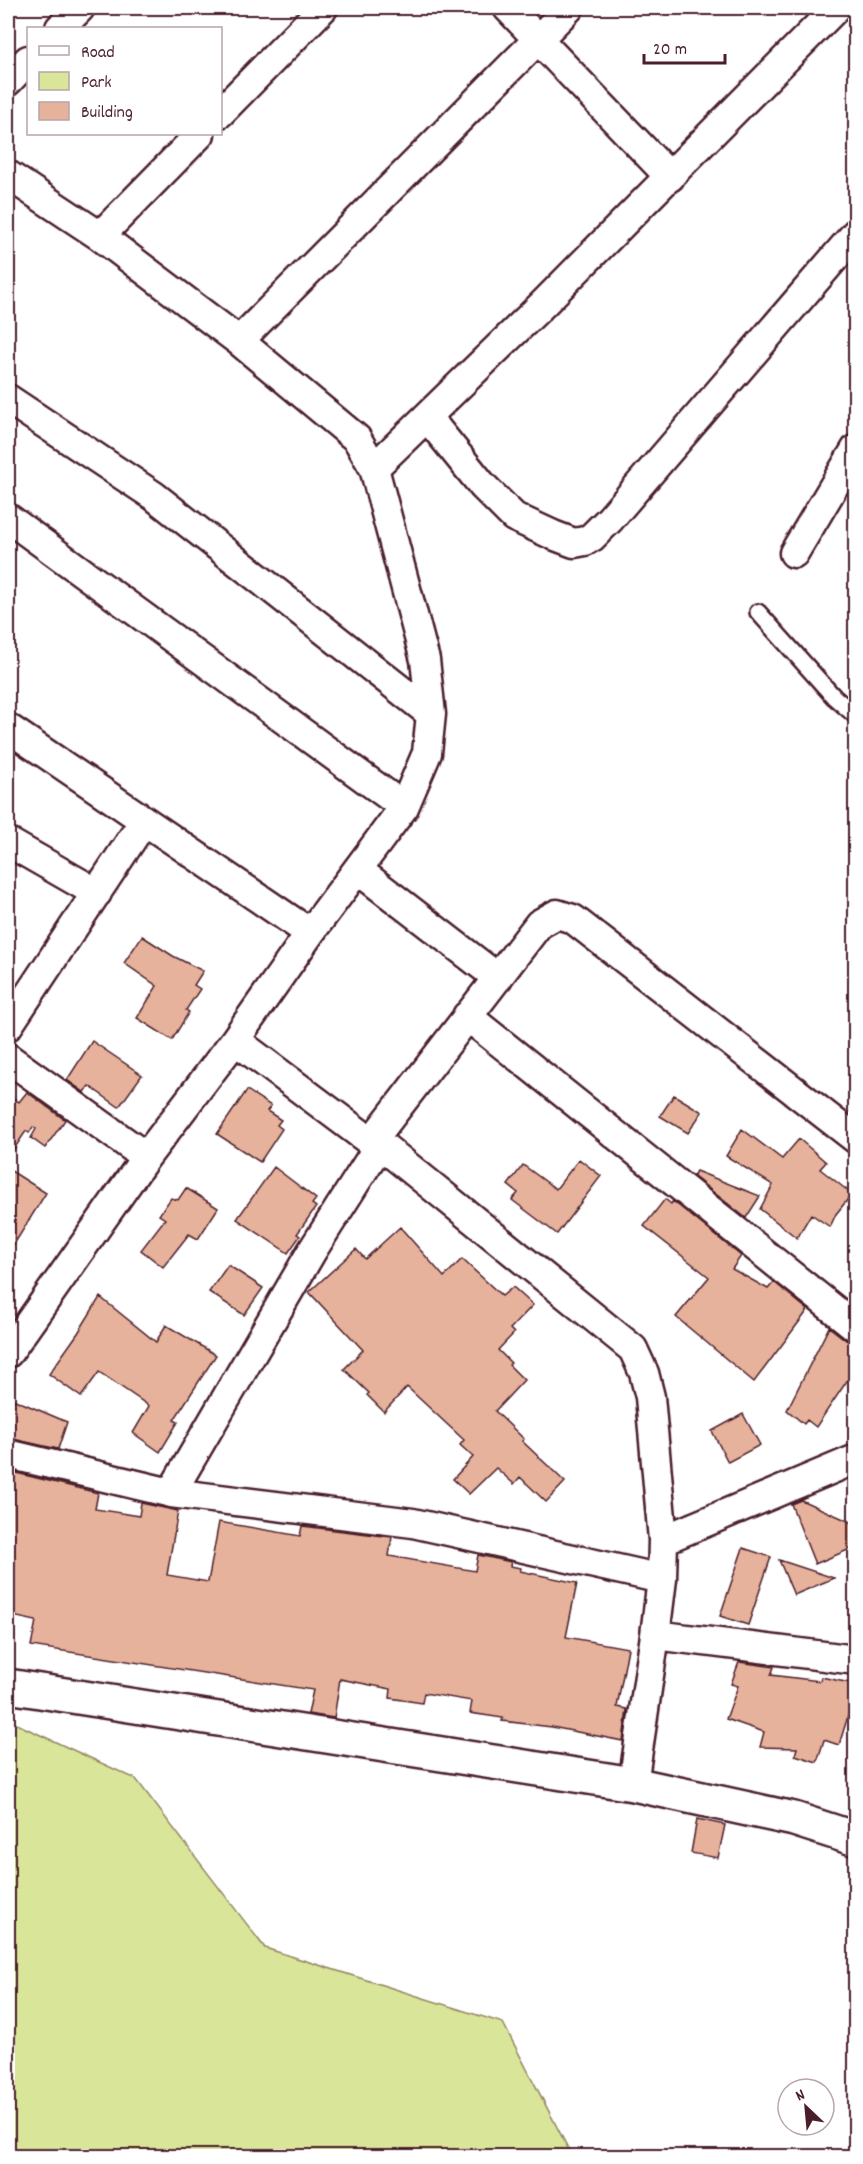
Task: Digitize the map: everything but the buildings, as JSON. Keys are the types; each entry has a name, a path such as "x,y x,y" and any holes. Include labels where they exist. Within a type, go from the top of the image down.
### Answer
{"street":[{"path":"61,27 80,8"},
{"path":"222,111 323,8"},
{"path":"508,8 670,177"},
{"path":"239,341 569,8"},
{"path":"374,468 543,304 836,8"},
{"path":"8,81 27,61"},
{"path":"100,236 199,135"},
{"path":"8,175 100,236 239,341 357,439 374,468 425,660 430,714 427,753 404,807 310,933 235,1040 146,1157 8,1353"},
{"path":"427,417 483,486 514,517 553,536 574,543 585,541 610,519 855,233"},
{"path":"10,405 154,496 430,714"},
{"path":"794,553 855,449"},
{"path":"8,518 404,807"},
{"path":"8,728 310,933"},
{"path":"8,1026 144,821"},
{"path":"8,842 97,892"},
{"path":"358,870 498,978"},
{"path":"171,1493 376,1143 467,1016 539,924 557,914 573,919 855,1139"},
{"path":"467,1016 855,1327"},
{"path":"235,1040 376,1143 633,1349 644,1373 650,1397 663,1540 662,1579 633,1784"},
{"path":"8,1058 146,1157"},
{"path":"8,1454 171,1493 413,1523 662,1579"},
{"path":"663,1540 855,1460"},
{"path":"655,1635 855,1660"},
{"path":"8,1686 633,1784 794,1819 855,1839"}],"lane":[{"path":"758,612 834,697 855,716"}],"green space":[{"path":"8,1720 136,1779 265,1948 503,2023 572,2156 8,2156"}]}
